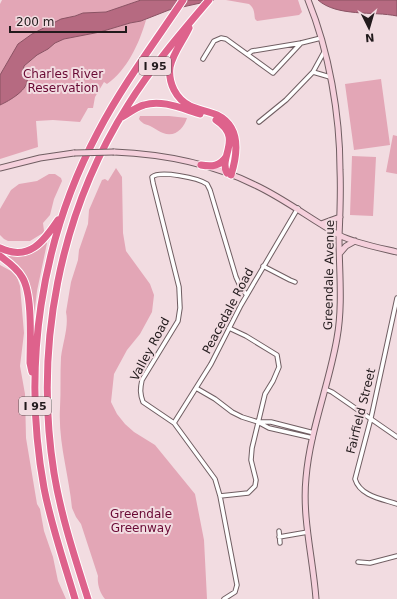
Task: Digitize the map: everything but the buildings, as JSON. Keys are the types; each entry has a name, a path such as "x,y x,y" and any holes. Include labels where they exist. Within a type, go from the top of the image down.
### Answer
{"highway":[{"name":"I 95","path":"74,599 45,494 38,444 35,387 36,345 41,302 51,253 64,211 85,159 104,121 119,96 183,0"},
{"name":"I 95","path":"88,599 65,520 54,473 48,409 48,354 55,297 69,235 102,150 119,119 150,72 209,0"},
{"path":"196,16 173,57 170,67 170,79 175,92 184,102 193,107 219,116 230,127 236,140 237,148 229,174"},
{"path":"119,119 140,106 156,103 166,104 209,117 218,122 226,131 230,141 225,166 229,174"},
{"path":"201,165 217,165 224,160 228,154"},
{"path":"0,248 16,253 35,247 47,237 64,211"},
{"path":"0,256 20,273 27,287 29,301 30,363 35,387"}],"main road":[{"name":"Greendale Avenue","path":"308,0 321,38 330,77 339,148 340,169 340,317 335,351 308,460 305,484 305,505 316,599"},
{"path":"0,168 36,158 74,153 114,152 162,156 201,165 229,174 267,191 298,208 340,236 397,252"},
{"path":"321,224 340,217"},
{"path":"340,253 346,246 356,241"}],"street":[{"path":"203,59 214,41 221,38 226,39 273,74 301,43"},
{"path":"248,54 252,51 301,43 321,38"},
{"path":"260,122 286,100 313,72 324,52"},
{"path":"313,72 330,77"},
{"name":"Valley Road","path":"224,599 235,592 237,585 217,484 214,477 174,423 143,402 140,390 142,380 178,321 180,308 179,287 152,177 154,175 160,174 180,176 196,179 206,183 210,190 236,277 247,296"},
{"name":"Peacedale Road","path":"174,423 211,364 263,266 298,208"},
{"path":"263,266 295,282"},
{"name":"Fairfield Street","path":"397,298 371,418 357,469 356,478 358,486 365,493 397,504"},
{"path":"220,496 246,493 252,491 255,486 256,480 251,454 265,394 279,367 277,355 246,336 229,328"},
{"path":"196,388 242,417 258,422 271,422 314,436"},
{"path":"325,389 332,392 397,437"},
{"path":"278,531 280,543"},
{"path":"279,536 308,532"},
{"path":"358,562 370,563 397,556"}],"green space":[{"path":"2,0 141,0 106,12 83,13 52,23 32,34 18,45 0,75 0,4"},
{"path":"226,0 298,0 302,12 299,15 257,21 255,19 253,9 249,4"},
{"name":"Charles River Reservation","path":"146,20 136,47 126,64 107,84 104,82 95,97 93,108 88,108 80,122 53,120 36,121 38,147 0,159 0,105 15,96 27,85 27,78 22,75 24,66 37,55 64,39 100,32"},
{"path":"381,79 390,145 354,150 345,84"},
{"path":"140,116 169,116 187,118 184,125 178,131 167,134 162,133 142,122 139,119"},
{"path":"393,135 397,136 397,174 386,172"},
{"path":"352,156 376,157 373,216 350,215"},
{"name":"Greendale Greenway","path":"116,168 122,177 123,233 126,251 150,284 154,295 152,312 140,334 127,350 114,374 111,402 117,414 125,424 134,432 155,445 195,494 204,540 207,599 105,599 99,588 98,576 81,524 72,508 62,446 60,421 61,357 66,328 66,312 71,282 78,260 79,250 88,224 89,210 102,180 105,179 108,181"},
{"path":"49,174 55,174 61,178 62,181 54,199 50,215 43,223 43,233 30,241 8,241 4,239 0,235 0,209 11,190 19,184 37,181"},
{"path":"46,242 34,316 32,316 30,291 0,253 0,250 5,253 42,245"},
{"path":"0,265 11,271 17,277 20,286 24,333 20,366 25,394 26,438 37,504 40,509 44,531 53,557 58,581 66,599 0,599"}],"shaded area":[{"path":"141,0 214,0 169,10 141,21 100,32 64,39 55,43 24,66 22,75 27,78 25,86 18,94 0,105 0,75 18,44 32,34 61,19 83,13 106,12"},
{"path":"318,0 397,0 397,16 335,9"}]}
